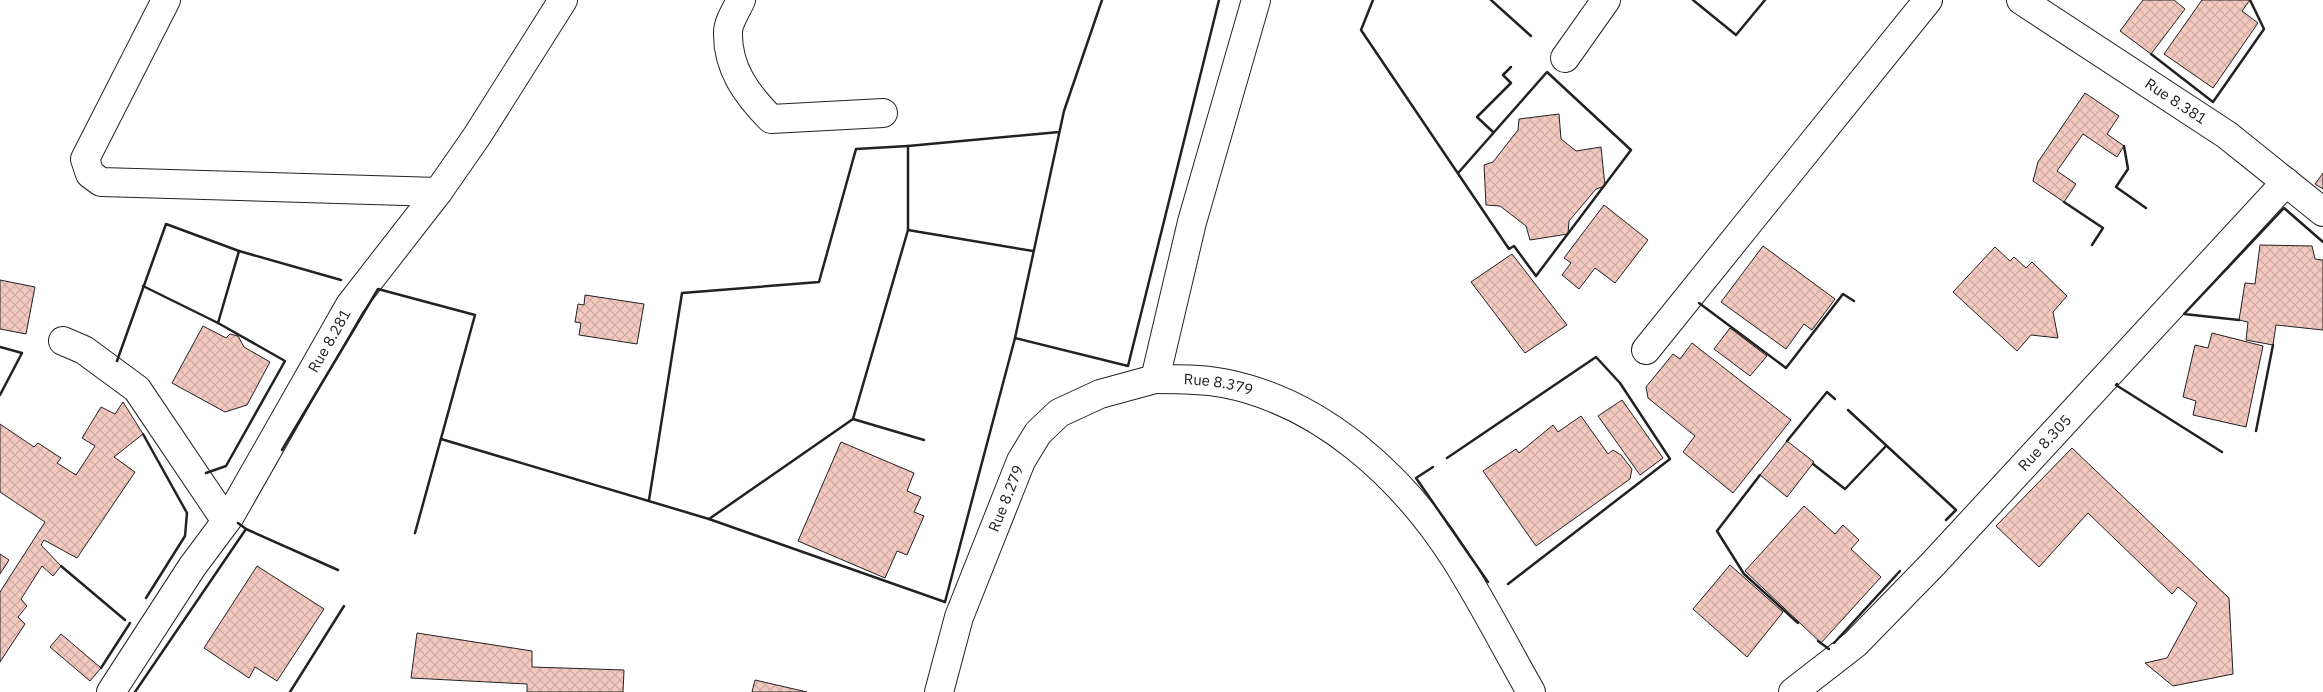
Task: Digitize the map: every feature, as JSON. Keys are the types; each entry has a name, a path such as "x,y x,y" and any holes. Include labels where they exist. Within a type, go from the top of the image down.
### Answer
{"street":[{"path":"166,0 86,159 90,174 101,182 438,192"},
{"name":"Rue 8.281","path":"111,692 192,567 226,520 350,305 438,192 477,136 563,0"},
{"path":"741,0 727,30 734,68 751,99 771,119 883,113"},
{"path":"1155,379 1192,222 1256,0"},
{"path":"1565,58 1606,0"},
{"path":"1646,350 1928,0"},
{"name":"Rue 8.381","path":"2022,0 2227,135 2323,212"},
{"name":"Rue 8.305","path":"1793,692 1855,644 1934,564 2286,182"},
{"path":"63,341 84,350 137,389 226,520"},
{"name":"Rue 8.279","path":"939,692 960,617 1021,461 1038,433 1059,413 1100,394 1155,379"},
{"name":"Rue 8.379","path":"1155,379 1185,379 1223,383 1266,394 1320,421 1366,453 1428,523 1455,559 1531,692"}],"building":[{"path":"2143,0 2174,0 2185,9 2151,54 2120,31"},
{"path":"2202,0 2250,0 2242,11 2258,23 2213,88 2164,54"},
{"path":"2085,93 2119,116 2107,134 2124,146 2117,157 2083,134 2057,171 2076,184 2064,202 2033,181 2038,162"},
{"path":"1559,114 1561,139 1576,151 1601,147 1605,186 1596,189 1569,221 1568,234 1530,240 1526,226 1500,206 1486,205 1484,165 1493,162 1518,130 1519,119"},
{"path":"2323,173 2323,189 2315,184"},
{"path":"1604,205 1648,240 1615,283 1595,268 1579,289 1562,275 1571,263 1564,258"},
{"path":"2260,245 2312,246 2315,259 2323,260 2323,330 2276,325 2273,345 2246,340 2248,322 2239,320 2245,283 2255,284"},
{"path":"1763,246 1835,299 1812,330 1804,324 1786,349 1721,302"},
{"path":"1995,247 2010,261 2014,257 2026,268 2032,262 2067,296 2053,312 2058,338 2031,335 2017,351 1953,292"},
{"path":"1512,254 1567,325 1525,353 1471,282"},
{"path":"0,280 35,287 26,334 0,329"},
{"path":"585,295 644,304 637,344 579,335 581,323 575,322 578,304 584,305"},
{"path":"203,326 226,338 230,334 238,336 244,347 270,362 247,405 225,412 172,383"},
{"path":"1730,328 1767,356 1750,376 1714,349"},
{"path":"2212,333 2263,346 2246,427 2193,415 2196,401 2183,397 2195,345 2208,348"},
{"path":"1692,343 1791,420 1733,493 1683,452 1695,436 1648,398 1646,387 1673,354 1680,359"},
{"path":"1622,400 1663,458 1640,475 1598,416"},
{"path":"123,402 143,434 114,457 135,472 77,558 44,540 41,545 61,566 53,576 42,566 21,599 27,606 18,617 25,624 0,662 0,592 45,522 0,492 0,424 34,447 38,443 61,458 57,463 76,475 95,446 82,438 101,407 115,414"},
{"path":"1581,416 1608,454 1613,450 1621,455 1632,469 1630,479 1536,546 1483,471 1516,449 1519,453 1553,425 1558,432"},
{"path":"1787,441 1814,462 1787,497 1760,475"},
{"path":"841,442 914,473 907,491 921,497 914,512 924,516 907,555 897,551 885,578 798,541"},
{"path":"2072,448 2229,598 2233,674 2173,686 2145,663 2167,658 2197,603 2178,587 2172,594 2088,513 2039,567 1996,526"},
{"path":"1804,506 1835,534 1843,525 1859,540 1851,549 1881,577 1821,643 1745,571"},
{"path":"0,554 9,560 0,574"},
{"path":"1730,565 1783,612 1747,657 1693,609"},
{"path":"257,566 324,609 277,681 255,667 249,678 204,648"},
{"path":"417,633 532,651 532,667 624,670 623,692 527,692 527,684 411,678"},
{"path":"61,634 101,668 90,681 50,647"},
{"path":"755,680 807,692 752,692"}],"wall":[{"path":"1059,132 908,146 908,230 853,419 709,519 945,602 1015,338 1064,111 1102,0"},
{"path":"1015,338 1128,366 1219,0"},
{"path":"1373,0 1361,30 1509,249 1514,246 1536,276 1631,150 1547,72 1459,172"},
{"path":"1491,0 1531,36"},
{"path":"1693,0 1736,35 1765,0"},
{"path":"2151,54 2213,102 2264,29 2250,0"},
{"path":"1493,132 1477,117 1511,83 1503,75 1511,67"},
{"path":"649,500 682,293 819,282 856,149 908,146"},
{"path":"2124,146 2128,169 2116,187 2146,208"},
{"path":"2064,202 2103,228 2092,245"},
{"path":"2239,320 2184,314 2284,208 2323,242"},
{"path":"117,361 166,224 239,251 341,280"},
{"path":"908,230 1033,251"},
{"path":"218,323 239,251"},
{"path":"143,286 218,323 285,361 226,466 206,473"},
{"path":"282,450 378,289 475,315 415,533"},
{"path":"1699,303 1786,368 1843,294 1854,301"},
{"path":"2256,431 2273,345"},
{"path":"0,347 22,353 0,395"},
{"path":"1447,458 1596,357 1620,383 1670,459 1508,584"},
{"path":"2117,384 2222,452"},
{"path":"1787,441 1827,392 1835,399"},
{"path":"1848,410 1956,510 1946,520"},
{"path":"853,419 924,440"},
{"path":"143,434 187,513 185,536 146,598"},
{"path":"441,439 709,519"},
{"path":"1813,464 1845,489 1886,446"},
{"path":"1433,467 1416,478 1488,582"},
{"path":"1760,475 1717,531 1744,574 1798,623"},
{"path":"238,523 246,529 338,570"},
{"path":"135,692 246,529"},
{"path":"61,566 125,620"},
{"path":"1834,643 1900,571"},
{"path":"290,692 344,606"},
{"path":"101,668 130,623"},
{"path":"1818,641 1829,649"}]}
